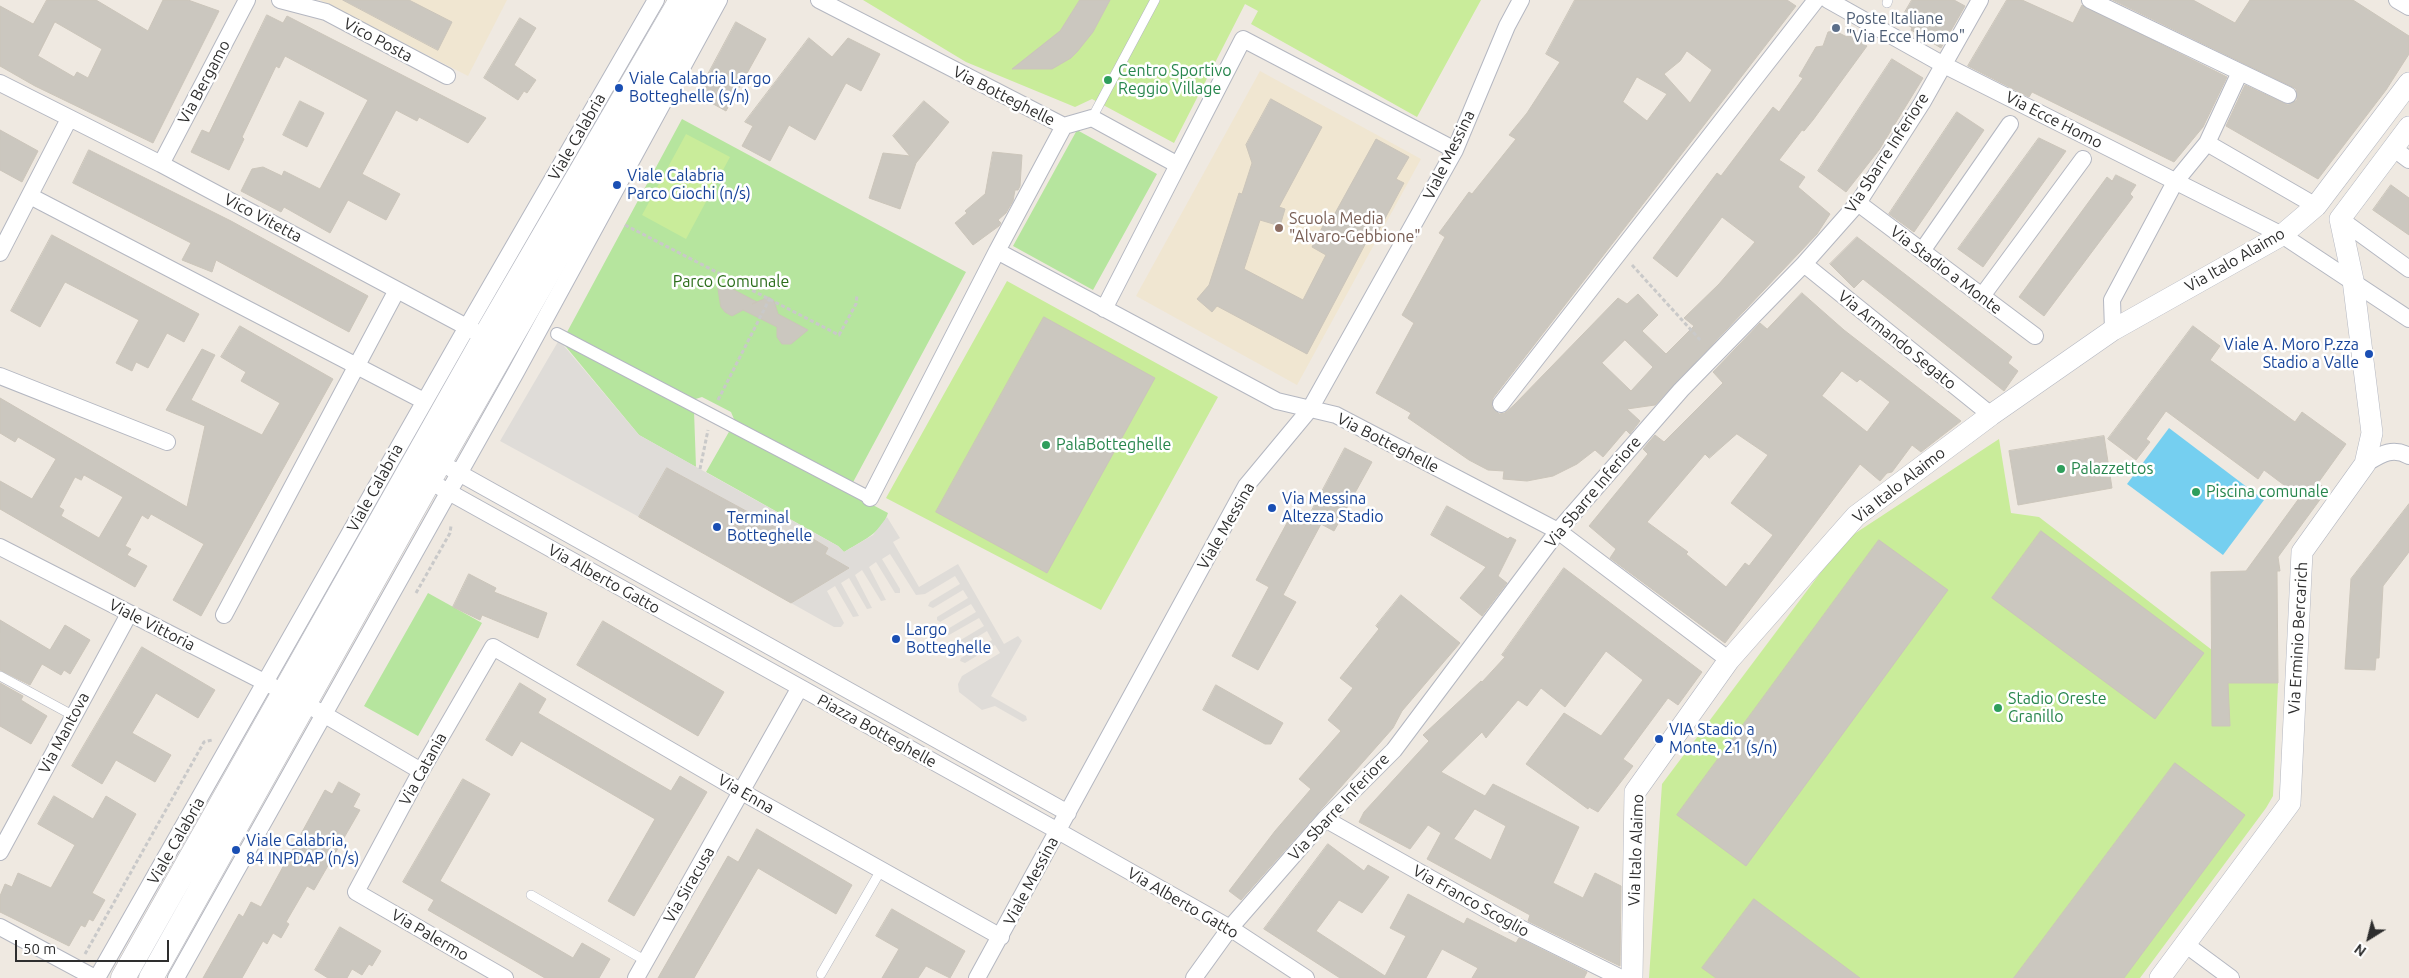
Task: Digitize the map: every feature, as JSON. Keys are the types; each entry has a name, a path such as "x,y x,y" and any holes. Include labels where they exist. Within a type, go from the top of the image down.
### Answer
{"main road":[{"name":"Viale Calabria","path":"437,476 495,342 680,0"},
{"name":"Viale Calabria","path":"123,978 294,698 437,476 495,342 704,0"},
{"name":"Viale Calabria","path":"151,978 294,698"}],"street":[{"name":"Via Bergamo","path":"161,164 247,0"},
{"name":"Vico Posta","path":"280,0 326,12 447,76"},
{"name":"Viale Calabria","path":"495,342 656,0"},
{"name":"Viale Calabria","path":"176,978 294,698 424,401 495,342 719,0"},
{"name":"Via Botteghelle","path":"819,0 1064,126 997,251 870,498"},
{"name":"Viale Messina","path":"976,978 1001,937 1246,486 1310,409 1455,150 1506,26 1521,0"},
{"path":"1501,404 1816,0"},
{"name":"Via Ecce Homo","path":"1828,0 1942,64 2282,235 2353,280 2409,319"},
{"name":"Via Sbarre Inferiore","path":"1194,978 1230,928 1325,819 1394,750 1558,531 1680,390 1804,264 1858,203 1922,103 1942,64 1980,0"},
{"path":"2090,0 2288,95"},
{"path":"2397,0 2409,8"},
{"path":"1104,308 1243,39 1455,150"},
{"path":"2113,330 2112,300 2175,182 2207,143 2240,72"},
{"name":"Vico Vitetta","path":"0,83 161,164 495,342"},
{"name":"Via Italo Alaimo","path":"1632,978 1635,792 1729,660 1856,516 1991,415 2113,330 2282,235 2316,206 2409,83"},
{"path":"0,253 69,118"},
{"path":"1064,126 1092,118 1178,165"},
{"path":"1922,251 2010,124"},
{"path":"2340,219 2401,154 2409,127"},
{"path":"2207,143 2340,219 2409,269"},
{"path":"1982,296 2083,159"},
{"path":"30,196 424,401"},
{"name":"Via Stadio a Monte","path":"1858,203 2035,336"},
{"name":"Via Erminio Bercarich","path":"2160,978 2290,803 2302,552 2365,464 2372,433 2353,280 2340,219"},
{"name":"Via Botteghelle","path":"997,251 1277,400 1336,415 1558,531 1729,660"},
{"name":"Via Armando Segato","path":"1804,264 1991,415"},
{"path":"224,615 397,290"},
{"path":"557,334 870,498"},
{"path":"0,376 167,442"},
{"path":"2365,464 2384,452 2401,452 2409,456"},
{"name":"Viale Calabria","path":"96,978 294,698 437,476"},
{"path":"437,476 1068,813"},
{"name":"Via Alberto Gatto","path":"437,476 799,689"},
{"name":"Viale Vittoria","path":"0,546 294,698 421,771"},
{"name":"Via Mantova","path":"0,852 129,614"},
{"name":"Via Catania","path":"356,892 421,771 493,647"},
{"name":"Via Enna","path":"493,647 742,792 1001,937"},
{"name":"Piazza Botteghelle","path":"742,792 799,689 1058,831"},
{"name":"Via Siracusa","path":"636,978 742,792"},
{"name":"Via Franco Scoglio","path":"1325,819 1510,924 1620,978"},
{"name":"Via Alberto Gatto","path":"1058,831 1230,928 1306,978"},
{"name":"Via Palermo","path":"356,892 505,978"},
{"path":"0,927 96,978"},
{"path":"2185,944 2231,978"}],"lane":[{"path":"1092,118 1155,0"},
{"path":"0,676 74,716"},
{"path":"821,974 881,870"},
{"path":"532,895 646,960"}],"path":[{"path":"625,225 839,335 856,304 857,295"},
{"path":"1620,252 1660,294 1714,356"},
{"path":"700,469 712,415 770,298"}],"shaded area":[{"path":"320,0 507,0 468,76"},
{"name":"Scuola Media \"Alvaro-Gebbione\"","path":"1260,71 1421,159 1297,385 1136,296"},
{"path":"559,340 639,435 838,546 844,552 873,535 887,517 900,538 893,542 919,587 958,564 1004,644 1018,636 1022,641 991,696 1026,716 1027,720 1023,722 995,706 982,710 959,692 958,684 962,676 1000,653 995,645 965,663 960,661 961,658 992,640 987,631 956,650 953,648 954,644 984,626 979,618 949,635 944,633 976,612 971,604 940,622 937,620 937,617 968,598 963,590 933,608 928,606 930,602 960,584 955,576 925,594 916,595 890,554 882,559 900,589 900,593 895,593 876,562 869,567 886,600 881,601 862,570 855,575 872,608 867,609 849,578 841,583 859,616 853,617 835,586 827,591 844,623 841,627 834,627 791,603 848,568 825,554 828,548 810,537 807,544 667,468 639,517 500,441"}],"green space":[{"name":"Centro Sportivo Reggio Village","path":"863,0 1481,0 1417,117 1251,24 1258,11 1245,4 1174,143 1092,99 1075,107 966,62"},
{"name":"Parco Comunale","path":"682,119 966,272 851,486 736,424 731,412 702,397 689,401 566,334"},
{"path":"1077,130 1157,174 1093,290 1013,246"},
{"path":"686,134 730,157 686,239 642,215"},
{"name":"PalaBotteghelle","path":"1007,281 1218,397 1101,610 886,498"},
{"path":"562,342 694,411 696,467 639,435"},
{"path":"730,430 888,513 885,520 870,536 844,552 838,546 706,472"},
{"name":"Stadio Oreste Granillo","path":"1999,439 2011,513 2039,517 2212,650 2212,683 2278,683 2273,796 2266,808 2140,978 1649,978 1662,784 1845,540"},
{"path":"428,593 482,623 418,736 364,706"}],"water":[{"name":"Piscina comunale","path":"2169,428 2264,500 2223,555 2127,484"}],"building":[{"path":"47,0 96,0 148,31 163,0 188,0 219,11 153,143 35,86 0,66 0,6 33,24","holes":["55,22 102,49 88,78 77,72 74,77 38,56"]},
{"path":"343,0 409,0 452,22 438,50"},
{"path":"1080,0 1110,0 1093,32 1077,52 1071,58 1052,69 1012,69 1060,31"},
{"path":"1575,0 1787,0 1796,6 1493,398 1492,407 1499,414 1505,413 1514,405 1618,298 1627,304 1638,294 1658,315 1642,331 1666,354 1694,326 1684,318 1719,284 1755,242 1722,217 1677,277 1653,258 1717,173 1721,176 1773,107 1779,112 1803,78 1799,76 1816,47 1823,46 1828,32 1835,31 1847,37 1848,35 1867,46 1813,120 1804,131 1802,130 1779,160 1805,177 1798,187 1830,214 1817,234 1655,405 1627,409 1640,421 1630,434 1626,430 1603,457 1595,450 1577,464 1553,476 1527,481 1503,479 1504,471 1488,470 1469,460 1408,418 1411,413 1376,393 1414,323 1402,315 1445,237 1439,233 1469,192 1472,194 1516,139 1509,135 1527,113 1560,62 1546,54","holes":["1687,51 1712,70 1690,103 1664,74 1680,61","1637,77 1667,94 1647,121 1623,102","1625,340 1653,367 1631,391 1602,363"]},
{"path":"1912,0 1954,0 1965,6 1941,48 1911,30 1912,28 1901,19"},
{"path":"2007,0 2022,0 2073,23 2082,5 2227,77 2203,127 2174,162 2032,92 2029,97 1968,66"},
{"path":"2113,0 2193,0 2235,23 2250,0 2353,0 2409,36 2409,54 2386,90 2318,179 2226,126 2245,85 2288,105 2297,100 2296,89"},
{"path":"267,15 283,23 287,16 486,118 468,143 419,117 417,121 396,110 362,174 400,194 386,220 348,200 330,233 284,207 281,212 241,191 252,169 263,167 282,176 284,171 320,189 368,100 285,56 279,68 276,66 242,137 244,139 229,170 191,152 202,130 209,133"},
{"path":"520,18 536,28 514,65 536,80 527,93 524,91 518,100 484,78"},
{"path":"736,22 766,39 726,111 697,95"},
{"path":"809,38 832,57 848,38 880,54 861,91 846,83 815,140 789,125 770,161 742,146 753,126 745,122"},
{"path":"1892,59 1923,78 1879,150 1846,192 1818,171"},
{"path":"1271,99 1322,127 1279,207 1285,209 1280,226 1260,220 1244,269 1303,300 1326,255 1312,247 1324,224 1328,226 1376,139 1409,157 1396,179 1404,183 1374,239 1369,237 1307,354 1217,306 1212,312 1197,299 1209,285 1239,193 1242,194 1252,163 1246,145"},
{"path":"300,101 324,113 307,147 283,135"},
{"path":"924,101 949,122 916,163 900,209 869,198 883,153 910,156 893,136"},
{"path":"1957,112 1984,130 1914,232 1889,214"},
{"path":"0,130 38,151 22,182 0,170"},
{"path":"2039,138 2066,151 1983,267 1958,249"},
{"path":"89,150 231,221 368,296 349,332 216,260 212,272 182,260 191,243 73,183"},
{"path":"993,152 1022,155 1020,186 1018,190 1015,190 1013,201 1006,213 998,220 1001,223 999,226 973,245 955,223 967,213 965,211 985,194"},
{"path":"2116,175 2136,185 2130,194 2133,197 2044,316 2019,297 2107,177 2112,181"},
{"path":"2391,185 2409,198 2409,235 2373,210"},
{"path":"52,235 199,314 184,342 167,333 148,368 136,362 132,371 116,363 139,320 65,282 40,327 11,311"},
{"path":"1857,237 2012,357 2008,363 2018,371 2004,391 1863,279 1854,288 1830,264"},
{"path":"717,281 757,302 769,297 774,301 778,314 808,330 791,344 782,344 777,337 777,327 743,310 732,316 725,312 721,307"},
{"path":"1802,293 1844,330 1961,421 1921,452 1912,445 1892,472 1887,473 1880,481 1860,464 1725,643 1610,558 1616,549 1589,526 1648,454 1643,449 1655,435 1664,442 1723,383 1713,372 1760,323 1767,329","holes":["1842,371 1857,382 1860,379 1890,402 1867,432 1822,396","1737,434 1768,455 1731,503 1773,535 1749,566 1745,563 1726,587 1686,554 1688,552 1647,522 1705,454 1709,458"]},
{"name":"PalaBotteghelle","path":"1044,317 1155,378 1047,573 936,512"},
{"path":"240,326 333,379 201,616 173,600 204,544 151,514 148,519 142,515 125,546 131,549 127,555 147,566 135,587 0,509 0,481 32,499 56,459 18,437 15,442 0,433 0,398 187,507 205,426 166,410 202,349 215,355 191,400 262,435 280,403 241,381 246,372 221,357","holes":["84,475 123,497 99,538 61,516 64,510 59,507 75,477 81,480"]},
{"path":"2193,326 2220,346 2210,360 2295,422 2302,412 2346,444 2318,483 2327,490 2278,557 2280,571 2277,571 2278,683 2228,683 2230,726 2212,726 2211,572 2246,571 2300,497 2264,470 2258,479 2166,411 2146,439 2150,442 2136,460 2108,439"},
{"name":"Palazzettos","path":"2104,436 2112,488 2018,505 2009,451"},
{"path":"1345,448 1372,462 1334,531 1321,524 1283,595 1296,602 1258,670 1232,656 1269,587 1256,580 1294,510 1308,518"},
{"name":"Terminal Botteghelle","path":"667,468 807,544 810,537 828,548 825,554 849,568 791,603 639,517"},
{"path":"2409,504 2409,552 2383,586 2379,658 2376,658 2375,670 2345,669 2351,579"},
{"path":"1447,506 1508,539 1510,537 1516,540 1498,576 1507,583 1482,616 1460,598 1486,567 1431,535"},
{"path":"2041,531 2204,653 2155,719 1992,598"},
{"path":"1879,540 1948,590 1746,866 1677,815"},
{"path":"1564,568 1702,672 1678,705 1668,698 1623,759 1633,766 1598,812 1589,807 1588,809 1526,764 1564,713 1601,736 1643,680 1606,651 1565,707 1541,688 1527,706 1518,700 1486,738 1482,732 1441,772 1485,796 1493,784 1579,827 1553,883 1583,898 1595,873 1621,886 1620,966 1528,921 1530,915 1427,859 1441,833 1428,825 1410,849 1359,822 1364,812 1429,741 1423,735 1482,682 1505,657 1502,655","holes":["1475,809 1506,826 1491,860 1454,839"]},
{"path":"469,574 496,588 494,592 547,613 538,638 482,615 480,620 453,607"},
{"path":"1401,595 1460,643 1402,711 1393,728 1241,900 1229,891 1275,831 1311,789 1299,779 1341,731 1328,720 1353,688 1340,678 1379,629 1376,626"},
{"path":"0,620 50,650 65,625 90,640 70,674 64,670 61,675 42,664 30,685 0,670"},
{"path":"603,621 724,692 698,736 577,665"},
{"path":"142,647 215,690 198,718 156,693 132,733 171,755 155,782 116,760 102,784 72,766"},
{"path":"0,683 23,696 21,700 47,716 31,744 0,726"},
{"path":"520,683 546,699 538,713 633,769 671,791 680,776 707,792 634,916 608,901 655,819 521,741 512,756 486,740"},
{"path":"1216,685 1283,723 1271,744 1265,744 1203,710"},
{"path":"2175,763 2245,815 2124,978 2014,978"},
{"path":"463,779 490,794 440,881 573,958 582,943 610,959 599,978 545,978 428,910 434,900 403,882"},
{"path":"339,782 360,794 353,807 360,810 314,890 307,886 286,922 289,924 281,938 273,933 267,944 263,941 242,978 203,978 239,914 243,917 251,902 261,907 325,790 332,794"},
{"path":"54,796 93,819 106,796 136,814 92,893 105,900 93,921 89,919 85,927 81,925 69,946 0,912 0,896 5,884 12,887 18,873 51,888 75,845 38,824"},
{"path":"757,829 852,885 836,914 758,868 694,978 658,978 728,856 738,862"},
{"path":"1328,844 1364,871 1368,865 1389,877 1362,913 1339,900 1316,931 1385,976 1406,936 1390,928 1408,894 1464,924 1467,918 1516,943 1519,938 1587,972 1584,978 1472,978 1478,968 1442,949 1426,978 1340,978 1264,929"},
{"path":"1754,899 1860,978 1716,978 1702,968"},
{"path":"892,909 965,951 950,978 926,966 918,978 882,978 899,949 876,936"},
{"path":"340,927 381,951 372,966 369,964 362,975 352,969 347,978 328,978 315,970"}],"place":[{"name":"Poste Italiane \"Via Ecce Homo\"","path":"1836,28"},
{"name":"Centro Sportivo Reggio Village","path":"1108,80"},
{"name":"Viale Calabria Largo Botteghelle (s/n)","path":"619,88"},
{"name":"Viale Calabria Parco Giochi (n/s)","path":"617,185"},
{"name":"Scuola Media \"Alvaro-Gebbione\"","path":"1279,228"},
{"name":"Viale A. Moro P.zza Stadio a Valle","path":"2369,354"},
{"name":"PalaBotteghelle","path":"1046,445"},
{"name":"Palazzettos","path":"2061,469"},
{"name":"Piscina comunale","path":"2196,492"},
{"name":"Via Messina Altezza Stadio","path":"1272,508"},
{"name":"Terminal Botteghelle","path":"717,527"},
{"name":"Largo Botteghelle","path":"896,639"},
{"name":"Stadio Oreste Granillo","path":"1998,708"},
{"name":"VIA Stadio a Monte, 21 (s/n)","path":"1659,739"},
{"name":"Viale Calabria, 84 INPDAP (n/s)","path":"236,850"}]}
